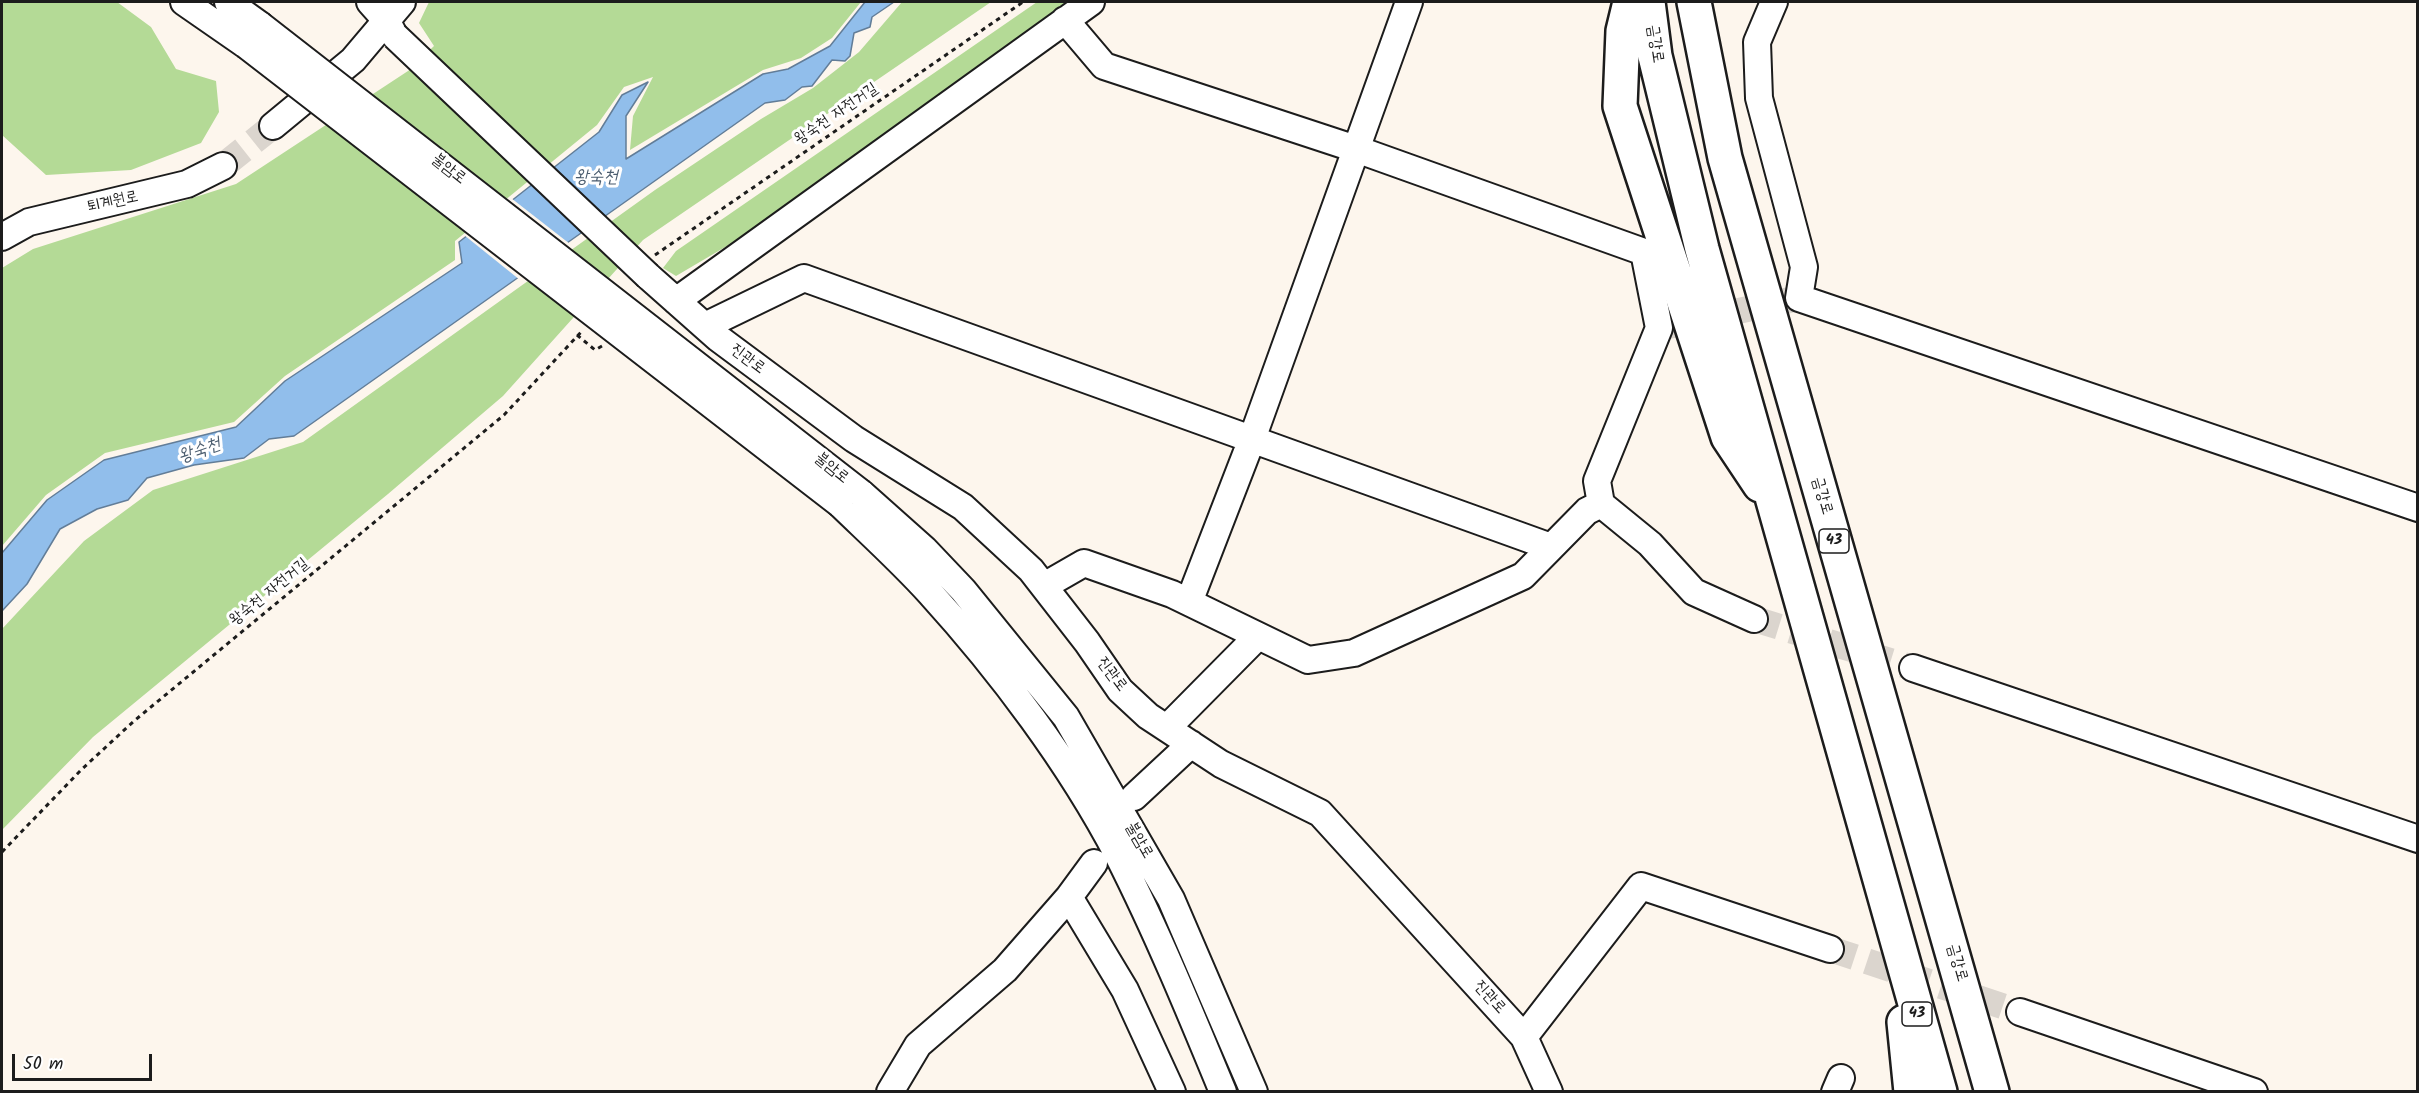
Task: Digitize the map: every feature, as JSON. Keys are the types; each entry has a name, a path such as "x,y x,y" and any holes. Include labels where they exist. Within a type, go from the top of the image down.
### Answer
{"highway":[{"path":"1630,2 1623,32 1620,106 1728,437 1776,507"},
{"name":"금강로","path":"1648,2 1655,56 1702,249 1940,1092"},
{"name":"금강로","path":"1694,2 1725,158 1992,1087"},
{"path":"1895,937 1911,1092"}],"street":[{"path":"184,2 253,35"},
{"name":"불암로","path":"228,2 253,35 850,498 925,550 963,590 1066,717 1171,899 1254,1092"},
{"path":"676,301 1091,2"},
{"path":"1189,602 1252,439 1409,2"},
{"path":"1774,2 1757,42 1759,98 1804,267 1799,298 2418,508"},
{"path":"273,126 353,60 388,15"},
{"name":"진관로","path":"388,15 648,276 705,326 854,439 963,507 1031,570 1120,690 1148,716 1221,764 1320,813 1524,1037 1549,1092"},
{"path":"1065,20 1104,66 1356,149 1644,252 1659,328 1597,481 1601,504 1650,544 1694,592 1754,619"},
{"name":"퇴계원로","path":"2,237 29,222 187,184 223,166"},
{"path":"705,326 804,278 1551,547"},
{"name":"불암로","path":"850,498 980,650 1054,751 1117,853 1161,946 1223,1092"},
{"path":"1044,586 1084,564 1189,602 1308,660 1354,653 1523,576 1587,511 1601,504"},
{"path":"1167,728 1258,636"},
{"path":"1913,668 2418,839"},
{"path":"1134,797 1191,744"},
{"path":"890,1092 918,1045 1005,970 1069,897 1094,863"},
{"path":"1524,1037 1641,886 1830,949"},
{"path":"1069,897 1125,990 1172,1092"},
{"path":"2020,1012 2254,1092"}],"path":[{"name":"왕숙천 자전거길","path":"664,248 1023,2"},
{"path":"577,335 595,350"},
{"name":"왕숙천 자전거길","path":"2,852 81,770 134,722 504,415 556,356"}],"green space":[{"path":"2,2 117,2 151,27 176,69 216,81 219,112 201,143 131,170 46,175 2,135"},
{"path":"429,2 861,2 832,38 801,58 763,70 630,150 633,116 653,77 624,87 597,125 455,241 455,260 285,376 234,422 105,453 46,495 2,546 2,268 33,249 236,184 408,71 434,46 419,23"},
{"path":"902,2 991,2 643,240 503,396 388,494 93,737 2,830 2,629 84,541 153,490 303,442 655,190 761,119 813,88 859,52"},
{"path":"1037,2 1078,2 732,243 676,276 663,268 676,251"}],"water":[{"name":"왕숙천","path":"865,2 894,2 872,17 870,27 854,33 850,56 845,61 832,60 812,86 802,87 785,100 765,103 294,436 269,439 244,458 194,465 147,478 128,500 97,509 60,529 27,584 2,611 2,553 47,500 104,460 236,427 285,381 462,263 459,242 599,132 622,95 648,82 626,116 626,159 763,74 788,69 830,46"}],"pier":[{"path":"511,198 570,244 520,280 464,235"}],"tunnel":[{"path":"223,166 273,126"},
{"path":"1659,328 1799,298"},
{"path":"1754,619 1913,668"},
{"path":"1830,949 2020,1012"}]}
